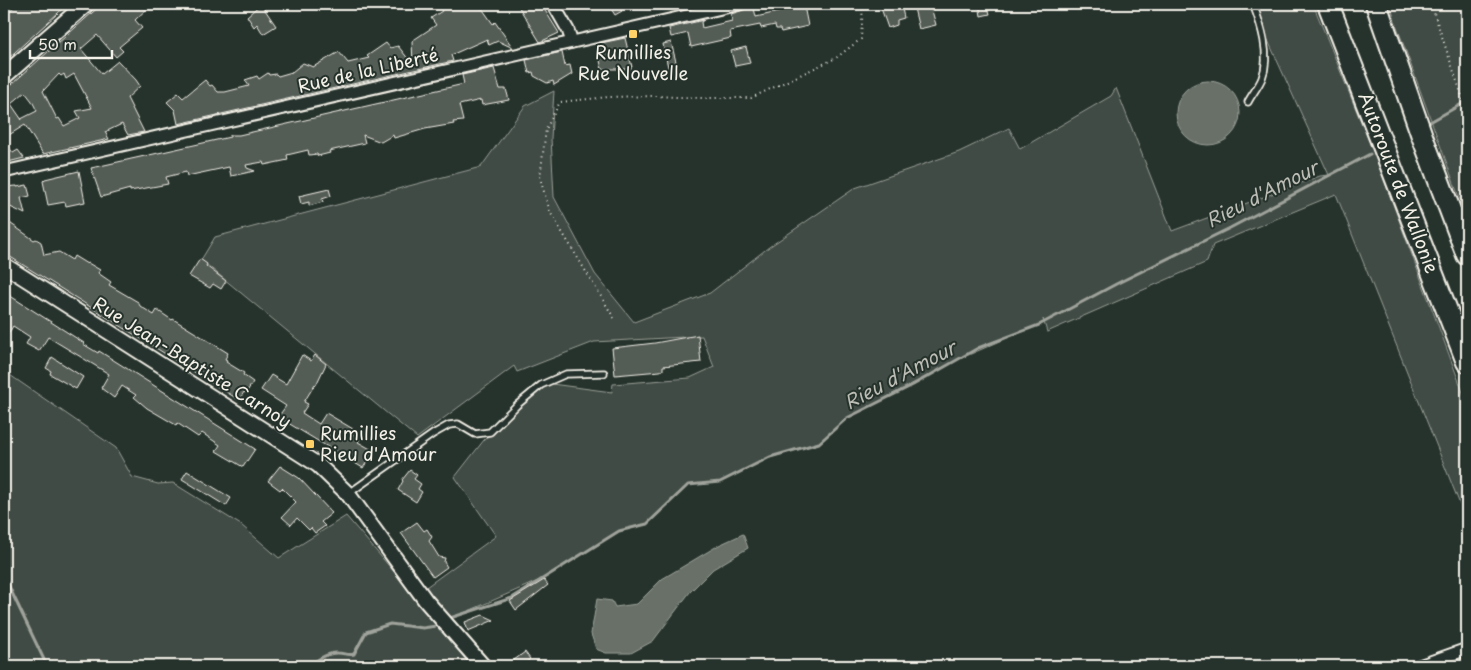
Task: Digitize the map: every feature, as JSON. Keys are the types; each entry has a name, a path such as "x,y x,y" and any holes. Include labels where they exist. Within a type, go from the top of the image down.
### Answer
{"highway":[{"name":"Autoroute de Wallonie","path":"1328,4 1467,362"},
{"path":"1376,4 1422,136 1467,255"}],"main road":[{"path":"4,76 86,4"}],"street":[{"path":"552,4 568,30 572,42"},
{"name":"Rue de la Liberté","path":"4,172 739,4"},
{"name":"Rue Jean-Baptiste Carnoy","path":"4,265 318,465 348,494 426,601 483,666"},
{"path":"1419,666 1467,649"}],"lane":[{"path":"1248,102 1262,77 1265,54 1261,25 1253,4"},
{"path":"348,494 433,434 449,425 458,424 476,434 490,432 517,404 540,385 566,374 604,373"}],"path":[{"path":"614,318 550,212 540,178 546,129 560,102 608,97 654,96 751,98 836,58 861,39 863,4"},
{"path":"1431,4 1467,111"}],"shaded area":[{"path":"1254,4 1313,4 1377,161 1467,403 1467,522 1336,194 1213,245 1207,262 1047,332 1044,322 957,360 847,418 819,443 766,459 720,482 688,485 647,524 619,531 540,580 443,622 422,590 496,536 455,477 484,440 544,383 612,392 613,384 690,378 714,367 702,336 594,342 517,372 514,366 417,438 201,260 215,237 481,167 525,106 554,91 551,138 554,197 595,274 634,322 710,293 769,247 855,188 959,152 1009,128 1020,149 1111,96 1116,88 1172,231 1320,176 1329,175 1261,25"},
{"path":"1390,4 1467,4 1467,219 1396,24"},
{"path":"1208,81 1226,87 1234,95 1240,113 1234,131 1226,139 1208,145 1190,139 1182,131 1176,113 1182,95 1190,87"},
{"path":"4,371 116,448 132,477 158,484 173,483 241,525 279,558 346,516 475,666 4,666"},
{"path":"743,534 748,548 713,569 690,592 653,641 631,653 606,653 596,649 591,634 597,599 612,601 615,607 637,604 662,579 719,545"}],"building":[{"path":"17,4 68,4 4,62 4,16"},
{"path":"102,4 152,4 135,20 142,28 119,47 123,51 116,57 97,35 81,49 102,74 118,61 136,80 140,86 127,98 144,132 128,135 122,124 105,132 109,139 43,154 25,125 4,138 4,91","holes":["59,74 61,76 64,74 66,79 74,74 92,108 76,111 80,118 64,126 59,118 57,119 43,91","25,92 37,111 21,119 11,104"]},
{"path":"261,4 276,26 263,34 257,24 254,27 247,16"},
{"path":"437,4 479,4 493,24 495,22 513,48 498,41 489,45 487,39 451,55 453,61 178,124 175,110 167,102 178,93 183,98 205,80 218,92 225,92 249,86 245,80 257,76 259,79 268,73 269,75 276,74 278,76 292,72 303,63 313,67 339,52 348,63 369,58 367,56 386,43 390,48 398,46 413,65 412,41 436,25 431,18 442,11"},
{"path":"517,4 541,4 559,33 540,42"},
{"path":"608,4 618,4 622,11 615,15"},
{"path":"901,4 904,18 897,20 897,25 888,28 881,8"},
{"path":"979,4 987,4 990,14 981,16"},
{"path":"923,5 924,8 931,7 936,25 919,29 914,8"},
{"path":"804,6 808,26 781,32 780,29 776,29 775,25 761,28 760,25 730,31 731,38 691,47 688,33 671,37 669,28 704,20 701,22 702,28 732,21 731,14 750,8 754,8 756,17"},
{"path":"625,38 631,69 602,69 596,44"},
{"path":"671,42 678,70 669,72 663,44"},
{"path":"746,47 750,63 735,66 731,51"},
{"path":"562,52 565,66 570,65 572,74 554,85 553,81 547,83 534,76 533,72 529,73 526,60"},
{"path":"494,68 500,89 506,89 509,100 482,105 481,100 459,105 463,121 453,122 454,124 425,129 394,138 393,135 381,142 363,135 365,143 329,151 330,153 318,156 317,154 309,155 308,150 287,155 288,160 264,165 263,162 246,165 247,168 255,171 231,176 229,167 187,176 186,172 166,177 168,184 130,191 130,189 101,197 91,168 230,137 230,135 239,135 464,84 462,75"},
{"path":"4,140 13,153 18,150 24,158 4,163"},
{"path":"79,171 85,202 66,206 65,202 48,205 43,181"},
{"path":"27,185 30,196 21,198 25,214 4,204 4,187"},
{"path":"329,189 331,196 322,199 323,202 309,206 309,202 301,204 299,196"},
{"path":"4,219 34,240 36,239 41,242 44,255 59,252 72,260 74,256 88,263 100,270 98,273 111,282 109,285 138,302 140,306 154,315 157,310 228,353 225,359 227,360 226,362 244,373 243,375 253,382 246,393 244,392 239,400 4,253"},
{"path":"200,259 226,281 221,289 213,284 210,288 189,276"},
{"path":"4,292 83,344 98,353 99,351 255,449 243,467 216,451 220,445 202,433 198,437 177,423 176,425 147,408 134,397 136,395 122,386 114,398 101,388 109,374 48,337 39,351 26,344 30,337 13,326 4,341"},
{"path":"698,335 701,362 663,366 663,370 660,371 615,375 612,348"},
{"path":"302,355 311,361 315,355 326,364 316,385 304,402 308,404 302,413 319,424 326,413 353,429 351,433 360,439 358,442 374,451 363,468 278,417 286,406 261,390 271,375 286,384"},
{"path":"52,357 83,377 76,389 50,374 51,371 46,368"},
{"path":"280,466 299,478 332,513 321,522 325,526 315,533 311,528 309,530 297,518 291,525 282,517 296,502 282,488 280,490 268,481"},
{"path":"410,470 417,475 414,479 421,484 418,489 422,492 416,502 398,490 402,480"},
{"path":"187,471 231,498 226,506 182,479"},
{"path":"417,522 424,531 427,529 432,537 429,541 439,557 445,558 444,562 447,567 433,577 401,533"},
{"path":"544,580 548,585 516,610 510,601"},
{"path":"483,615 494,620 468,631 465,622"},
{"path":"525,652 530,659 522,666 506,666"}],"waterway":[{"name":"Rieu d'Amour","path":"1430,122 1467,101"},
{"name":"Rieu d'Amour","path":"450,618 512,598 619,531 647,524 688,485 720,482 770,457 819,443 847,418 913,385 978,348 1039,325 1370,154"},
{"path":"4,576 47,666"},
{"name":"Rieu d'Amour","path":"307,666 330,654 354,654 366,632 390,624 423,628 436,626"}],"railway":[{"path":"1462,666 1467,664"}],"place":[{"name":"Rumillies Rue Nouvelle","path":"633,34"},
{"name":"Rumillies Rieu d'Amour","path":"310,444"}]}
